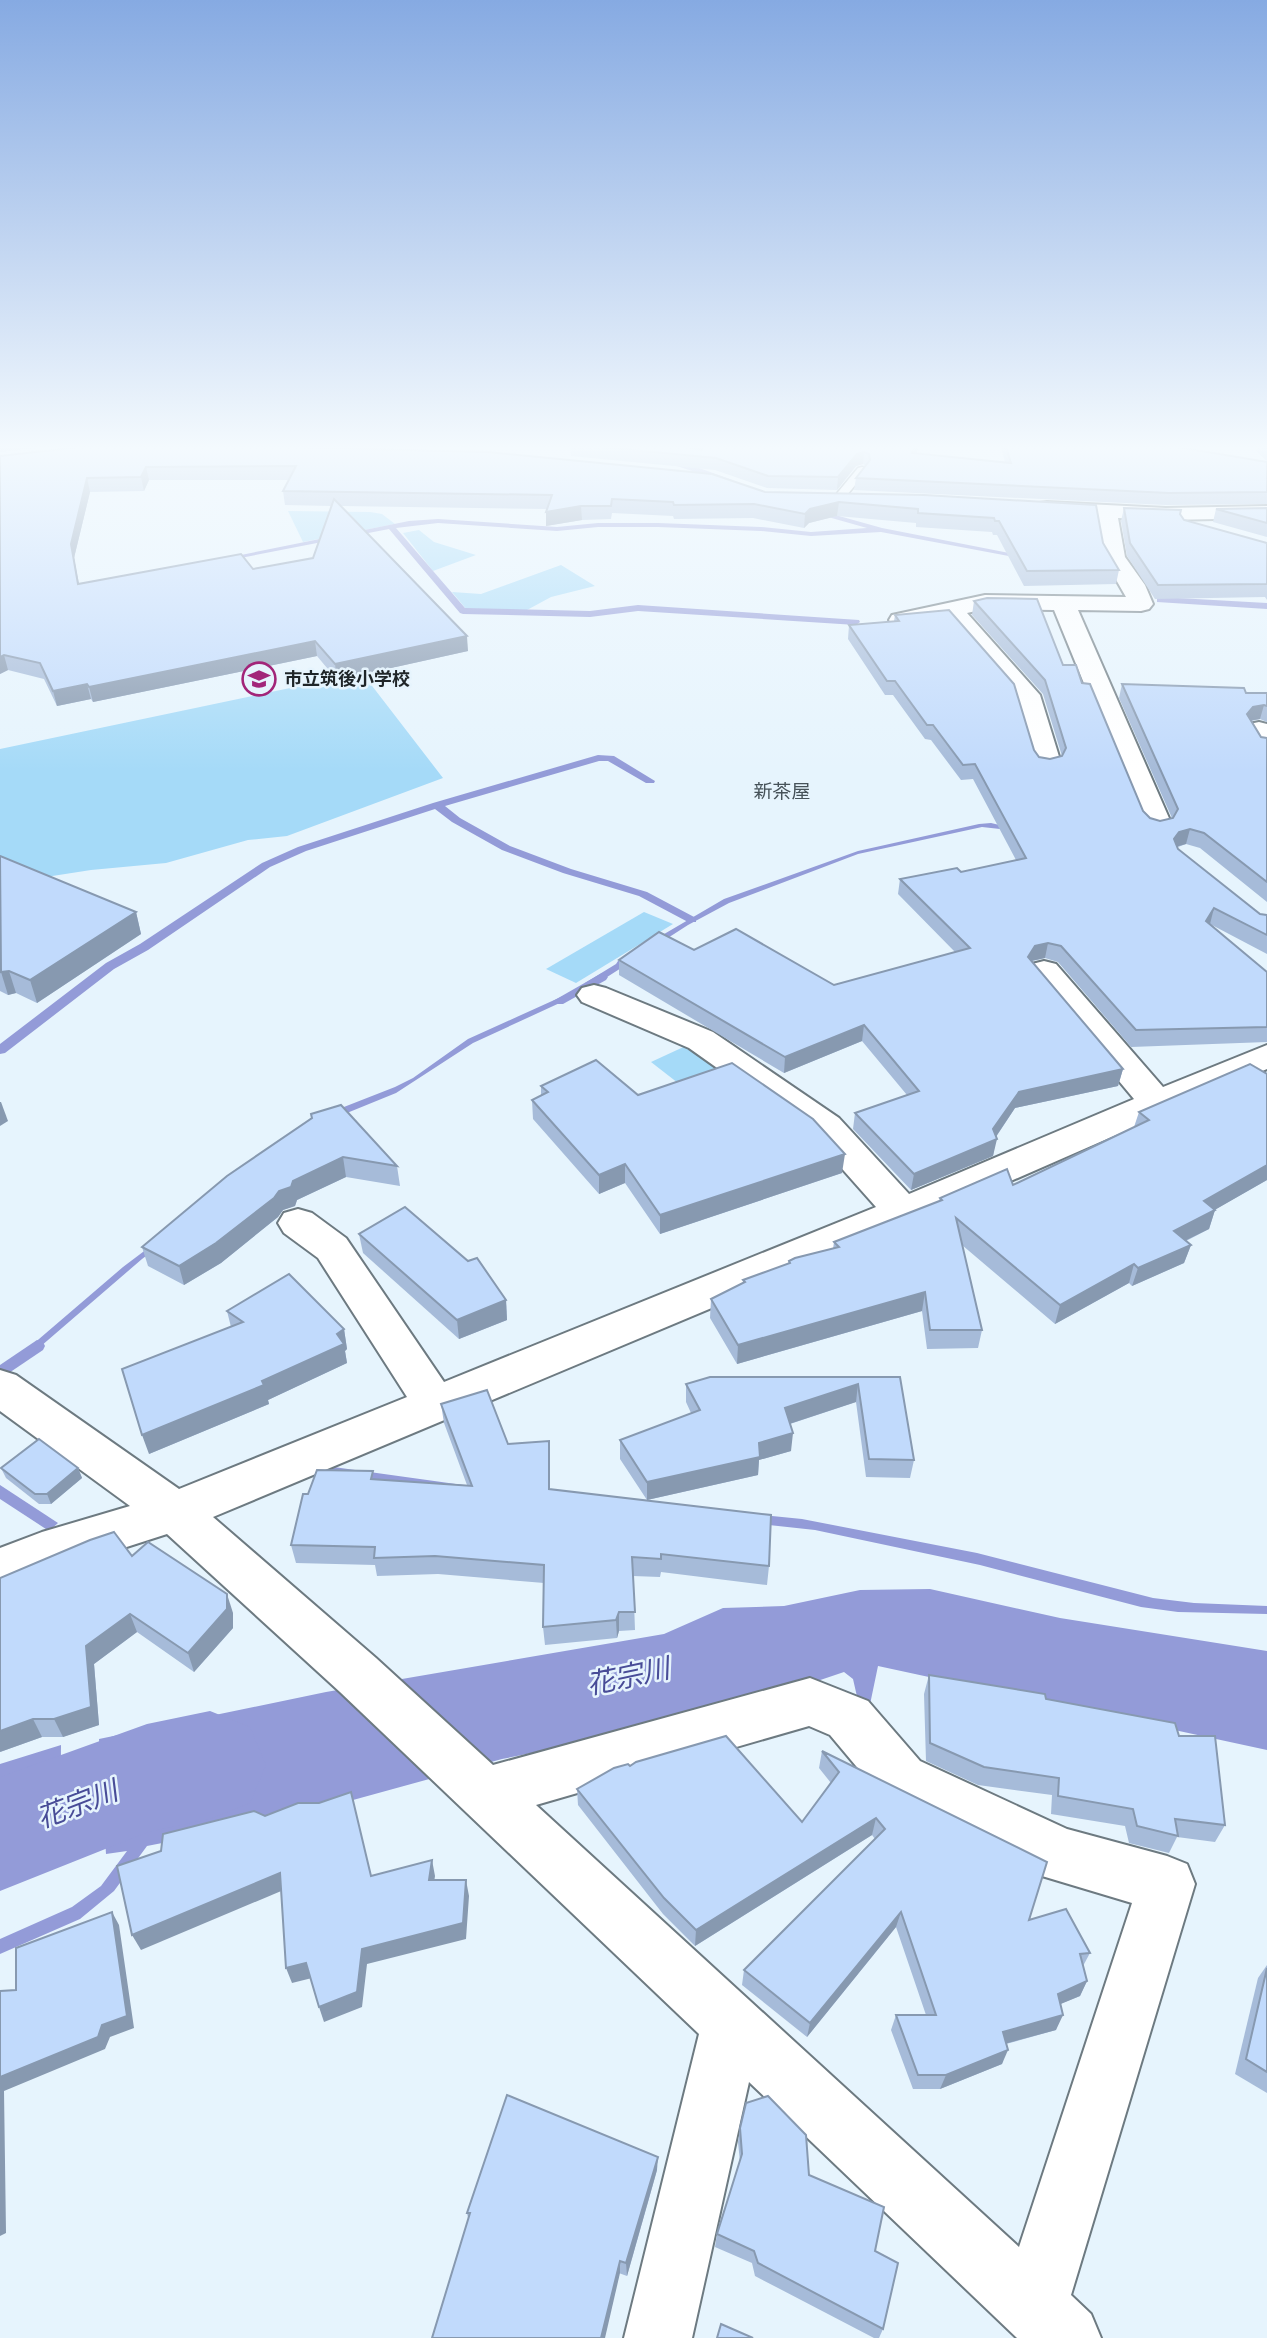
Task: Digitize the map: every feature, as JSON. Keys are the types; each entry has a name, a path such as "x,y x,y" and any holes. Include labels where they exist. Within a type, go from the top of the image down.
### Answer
{"street":[{"path":"901,620 985,602 1141,604 1113,553"},
{"path":"1062,601 1157,825"},
{"path":"950,609 1027,695 1047,763"},
{"path":"1044,971 1157,1103"},
{"path":"594,995 701,1040 826,1127 903,1212"},
{"path":"0,1570 42,1553 175,1513 1265,1059"},
{"path":"298,1223 332,1248 435,1405"},
{"path":"0,1387 175,1513 358,1675 478,1788 731,2025 1050,2322 1167,1884 1062,1856 901,1779 849,1718 810,1702 478,1788"},
{"path":"658,2337 731,2025"}],"shaded area":[{"path":"419,553 476,555 433,571"},
{"path":"561,565 595,586 551,597 527,610 467,610 452,592 481,594"},
{"path":"366,678 443,778 287,836 248,840 166,863 33,879 0,869 0,749 295,687 319,688"},
{"path":"644,912 673,924 576,983 546,969"},
{"path":"690,1044 727,1070 687,1090 651,1062"}],"water":[{"path":"991,823 1028,832 982,827 858,854 729,903 688,925 590,988 585,983 724,899 858,851"},
{"path":"572,992 577,995 473,1043 396,1093 342,1115 262,1168 142,1259 26,1359 18,1357 123,1267 326,1114 395,1087 413,1078 468,1039"},
{"path":"312,1464 463,1485 802,1519 977,1553 1153,1598 1194,1603 1267,1606 1267,1614 1178,1612 1141,1607 980,1565 815,1530 309,1474"},
{"path":"0,1485 58,1523 49,1531 0,1499"},
{"path":"930,1589 1060,1618 1267,1651 1267,1750 878,1666 868,1714 861,1714 853,1679 844,1672 770,1697 650,1729 502,1759 284,1819 147,1846 114,1891 80,1919 0,1954 0,1939 72,1907 101,1886 127,1851 106,1854 99,1739 326,1692 664,1634 723,1608 784,1606 860,1590"},
{"path":"61,1745 60,1866 0,1890 0,1764"}],"building":[{"path":"0,553 73,553 78,584 241,554 253,569 313,558 315,553 387,553 467,636 335,664 315,641 89,687 87,684 53,691 40,663 4,655 0,657"},
{"path":"1017,553 1109,553 1119,570 1027,571"},
{"path":"1137,553 1267,553 1267,584 1158,585"},
{"path":"987,598 1037,599 1063,665 1076,665 1082,683 1090,684 1143,811 1150,818 1160,821 1173,818 1178,809 1122,684 1244,688 1246,693 1267,693 1267,706 1253,707 1247,714 1261,737 1267,738 1267,882 1204,833 1190,829 1179,832 1174,839 1178,849 1260,914 1267,915 1267,935 1214,908 1206,921 1267,972 1267,1027 1136,1030 1061,946 1048,943 1035,946 1028,957 1123,1069 1019,1092 993,1129 997,1139 914,1174 855,1113 919,1091 864,1025 785,1057 619,960 659,932 694,950 736,929 834,985 970,948 900,879 957,868 961,872 1026,858 975,764 963,765 933,725 927,725 895,681 887,681 849,625 899,621 895,615 949,610 1014,684 1034,750 1039,757 1050,759 1062,756 1066,748 1045,680 974,601"},
{"path":"0,856 136,912 30,980 9,971 1,972"},
{"path":"596,1060 638,1095 732,1063 813,1119 845,1154 660,1215 625,1164 599,1175 532,1100 548,1092 541,1086"},
{"path":"1250,1064 1267,1074 1267,1165 1204,1201 1215,1210 1174,1231 1191,1245 1138,1268 1134,1264 1060,1305 956,1218 982,1330 930,1330 925,1292 738,1345 711,1299 745,1282 743,1280 790,1263 789,1261 795,1258 839,1247 834,1242 942,1200 940,1198 1007,1169 1013,1185 1149,1120 1139,1112"},
{"path":"341,1105 397,1166 343,1157 293,1181 291,1187 279,1191 274,1198 216,1243 179,1266 142,1247 227,1176 312,1118 311,1114"},
{"path":"405,1207 468,1261 477,1258 506,1300 457,1320 359,1234"},
{"path":"289,1274 344,1329 337,1334 344,1344 262,1381 264,1385 142,1435 122,1369 243,1322 227,1311"},
{"path":"710,1377 900,1377 914,1460 869,1459 858,1384 785,1408 793,1433 759,1443 760,1457 647,1482 620,1440 700,1410 686,1384"},
{"path":"487,1390 508,1444 549,1441 549,1489 771,1515 769,1566 661,1554 661,1559 632,1557 635,1612 619,1612 616,1620 543,1627 544,1565 435,1556 374,1558 375,1547 291,1545 303,1494 308,1494 317,1470 373,1471 371,1479 472,1486 441,1404"},
{"path":"39,1439 78,1468 47,1494 35,1494 1,1468"},
{"path":"114,1532 132,1556 148,1542 227,1594 227,1609 188,1653 130,1614 86,1646 91,1707 54,1719 33,1719 0,1731 0,1578"},
{"path":"929,1675 1045,1694 1046,1699 1175,1723 1179,1736 1215,1736 1225,1825 1175,1819 1178,1836 1137,1826 1133,1809 1058,1796 1059,1778 984,1767 930,1743"},
{"path":"726,1736 802,1822 839,1772 822,1751 1047,1862 1029,1920 1066,1909 1090,1953 1080,1954 1087,1981 1058,1994 1063,2015 1003,2032 1008,2050 946,2075 918,2075 896,2015 936,2015 901,1912 810,2023 744,1970 885,1829 876,1818 696,1930 664,1898 577,1789 614,1768 628,1764 630,1766"},
{"path":"351,1792 371,1876 432,1860 429,1880 466,1880 463,1923 362,1949 357,1992 319,2007 306,1963 286,1968 280,1873 132,1935 117,1866 161,1851 163,1834 254,1811 265,1816 298,1803 319,1803"},
{"path":"112,1912 127,2016 102,2025 98,2037 0,2077 0,1991 16,1990 16,1948"},
{"path":"1267,1968 1267,2072 1246,2059"},
{"path":"507,2095 658,2157 626,2263 620,2261 601,2338 432,2338 470,2213 467,2213"},
{"path":"768,2096 806,2135 809,2175 884,2207 875,2251 898,2263 883,2329 758,2263 754,2251 717,2234 742,2154 740,2128 746,2103"},
{"path":"721,2324 753,2338 717,2338"}],"waterway":[{"path":"225,559 255,553"},
{"path":"413,553 463,611 590,614 638,608 856,622"},
{"path":"1004,553 1025,557"},
{"path":"1160,600 1267,606"},
{"path":"437,805 598,758 610,758 650,781"},
{"path":"0,1050 110,966 144,947 266,865 302,849 437,805"},
{"path":"437,805 456,820 506,848 567,871 643,894 692,920"},
{"path":"559,1001 602,977"},
{"path":"0,1373 37,1346"},
{"name":"花宗川","path":"0,1834 147,1778 210,1765"}],"place":[{"name":"市立筑後小学校","path":"259,679"}],"district":[{"name":"新茶屋","path":"782,791"}]}
